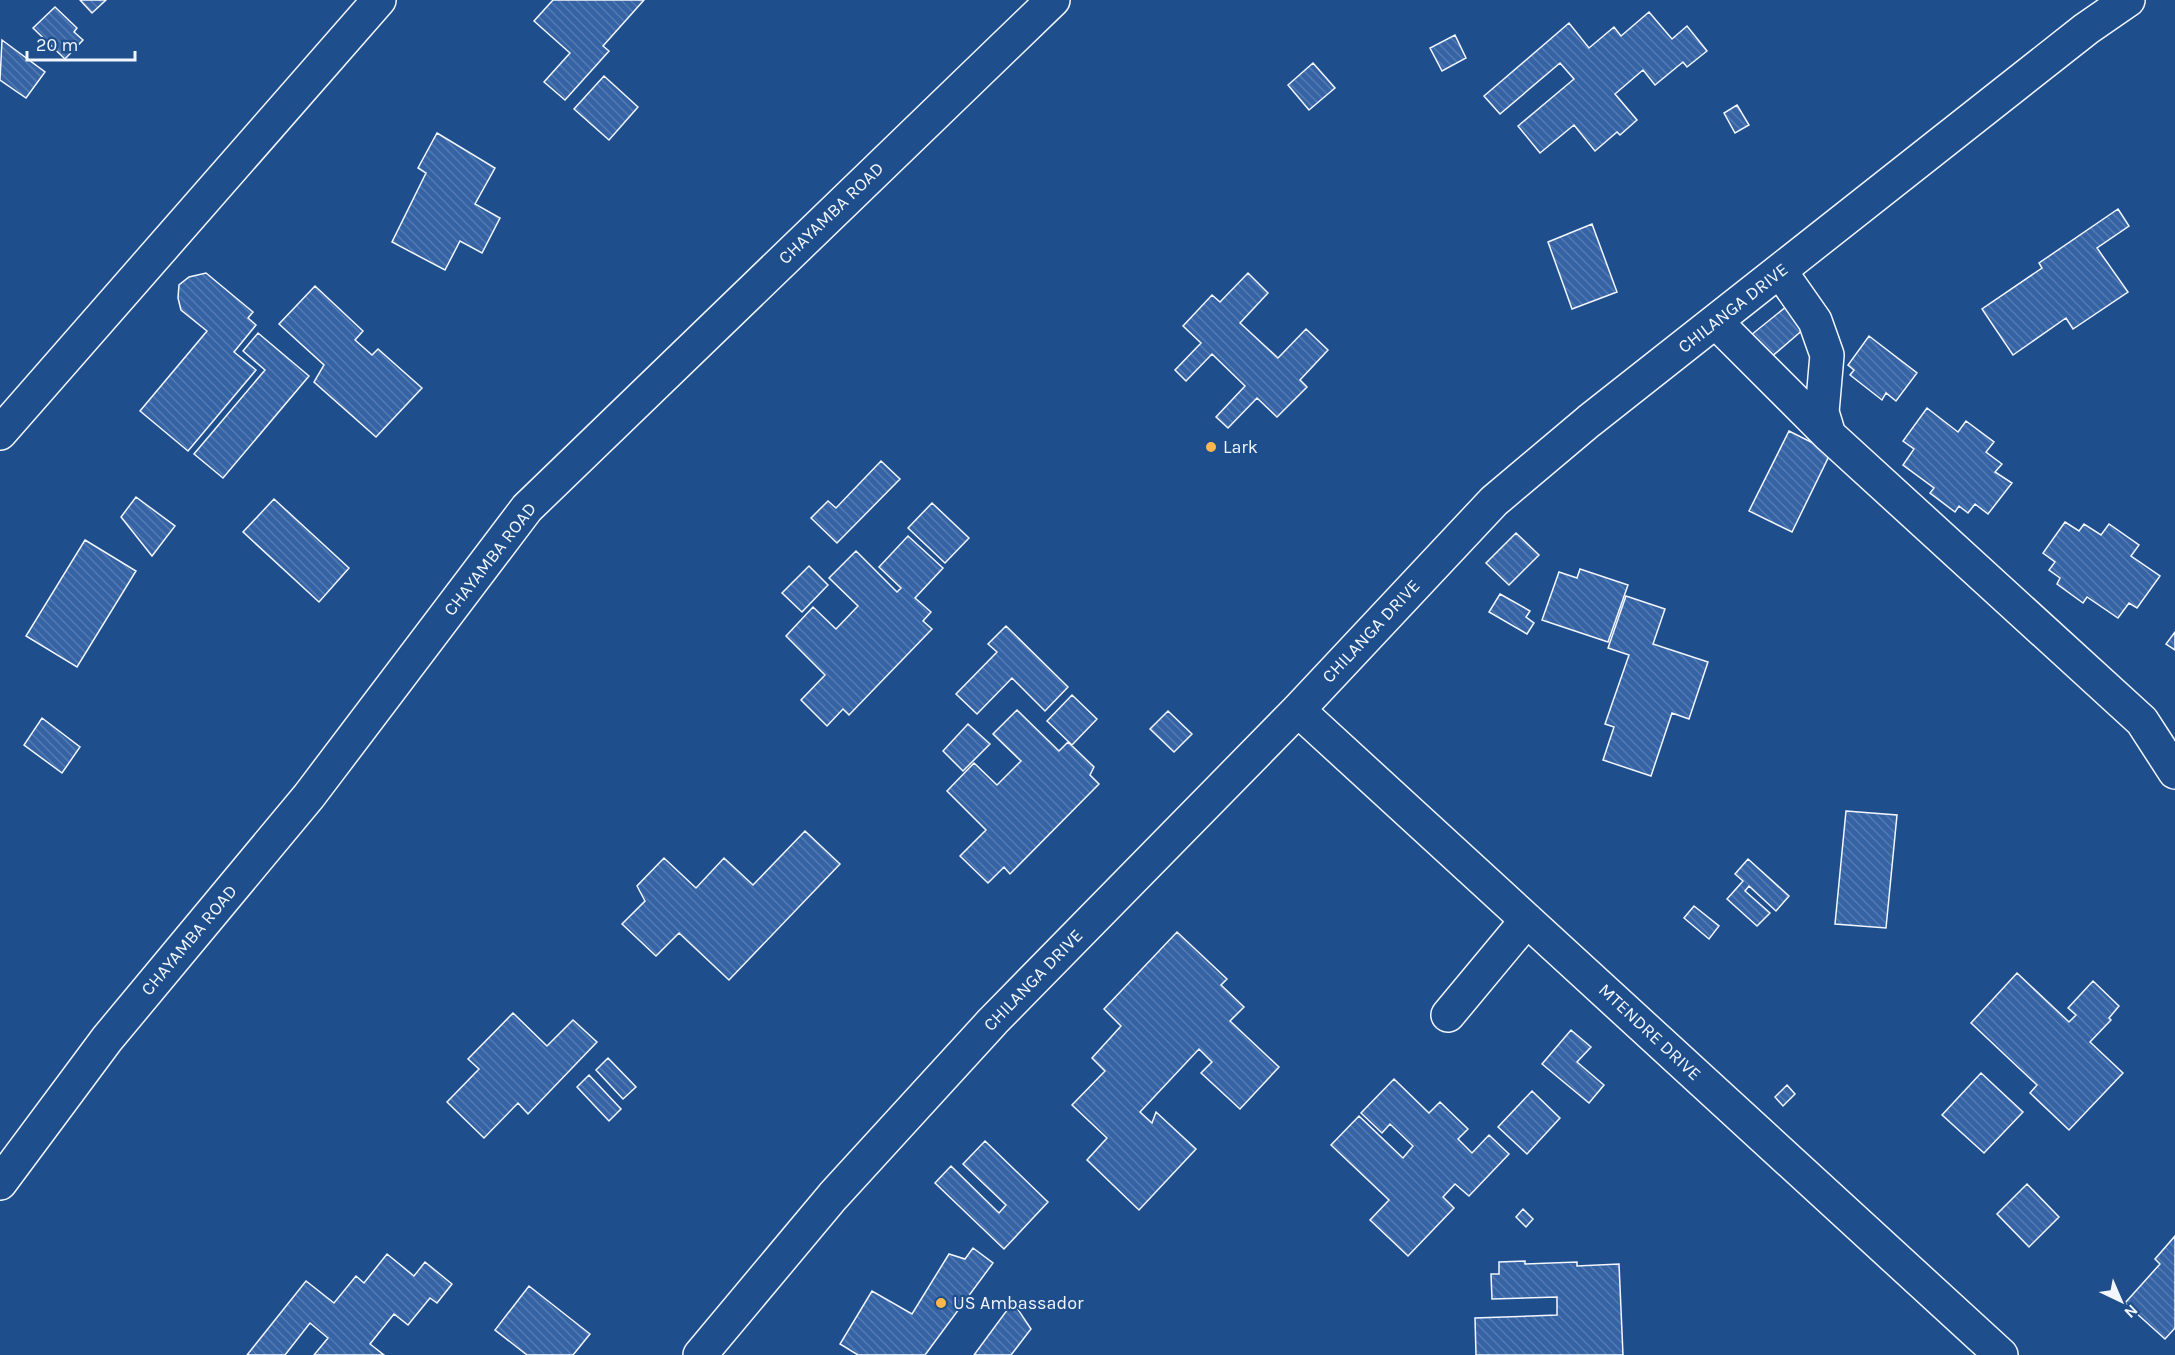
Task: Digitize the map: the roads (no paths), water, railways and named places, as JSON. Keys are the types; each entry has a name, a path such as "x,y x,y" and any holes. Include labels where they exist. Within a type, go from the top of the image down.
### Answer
{"street":[{"path":"0,433 379,0"},
{"name":"CHAYAMBA ROAD","path":"0,1183 107,1039 309,796 527,508 1053,0"},
{"name":"CHILANGA DRIVE","path":"700,1355 833,1196 993,1021 1299,710 1494,501 1589,421 2086,28 2128,0"},
{"path":"1780,271 1815,321 1827,355 1822,412 1828,435"},
{"path":"1716,322 1828,435 2142,721 2175,772"},
{"name":"MTENDRE DRIVE","path":"1299,710 2001,1355"},
{"path":"1448,1015 1527,920"}],"place":[{"name":"Lark","path":"1211,447"},
{"name":"US Ambassador","path":"941,1303"}]}
